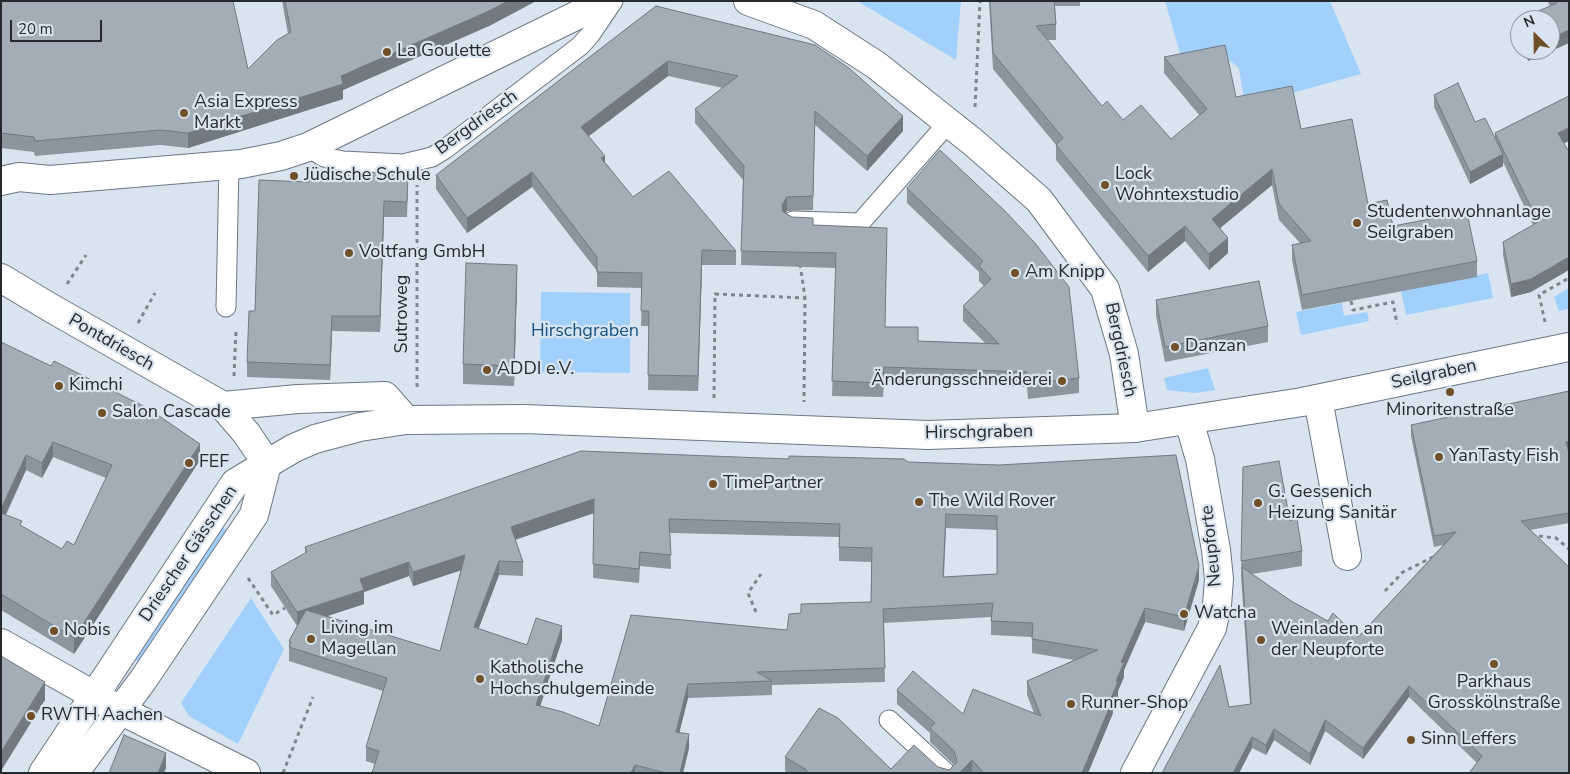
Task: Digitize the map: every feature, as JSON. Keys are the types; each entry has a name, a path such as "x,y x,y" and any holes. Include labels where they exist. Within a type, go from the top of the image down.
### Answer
{"street":[{"path":"1,181 19,177 50,180 229,165 281,156 308,147 606,1"},
{"name":"Bergdriesch","path":"748,1 814,25 876,66 974,143 1039,200 1106,289 1124,354 1135,428"},
{"name":"Pontdriesch","path":"1,278 223,406 247,434 267,464"},
{"name":"Seilgraben","path":"1190,421 1318,399 1560,349"},
{"path":"223,406 298,399 385,396 412,420"},
{"path":"1318,399 1347,556"},
{"name":"Hirschgraben","path":"267,464 294,448 315,439 360,427 412,420 524,419 928,435 1135,428 1190,421"},
{"name":"Neupforte","path":"1135,773 1212,628 1217,606 1219,578 1216,550 1200,459 1190,421"},
{"name":"Driescher Gässchen","path":"74,773 181,624 254,515 267,464"},
{"name":"Driescher Gässchen","path":"43,773 234,483 267,464"},
{"path":"1,642 120,710 246,773"}],"lane":[{"name":"Bergdriesch","path":"308,147 324,157 343,161 403,164 432,157 445,150 580,46 590,35 613,1"},
{"path":"793,220 860,223 948,123"},
{"path":"226,307 229,165"},
{"path":"889,720 946,773"}],"path":[{"path":"974,143 980,1"},
{"name":"Sutroweg","path":"412,420 417,209"},
{"path":"793,220 805,298 804,430"},
{"path":"1560,349 1539,295 1569,278"},
{"path":"713,426 715,294 805,298"},
{"path":"1351,301 1353,310 1392,302 1397,324"},
{"path":"1527,534 1541,534 1556,538 1569,548"},
{"path":"229,550 273,616 285,608"},
{"path":"1385,591 1402,572 1442,553"},
{"path":"756,612 748,593 761,574"},
{"path":"283,773 313,697"}],"green space":[{"path":"857,1 961,1 956,60"},
{"path":"1165,1 1330,1 1361,74 1245,106 1239,68 1228,59 1184,67"},
{"path":"1488,273 1493,298 1406,315 1401,291"},
{"path":"1569,288 1569,309 1559,311 1554,297"},
{"name":"Hirschgraben","path":"541,292 630,293 630,373 540,372"},
{"path":"1342,303 1344,316 1367,312 1369,321 1301,335 1296,312"},
{"path":"1208,368 1215,390 1195,393 1167,390 1164,378"},
{"path":"219,525 227,530 138,662 130,656"},
{"path":"251,598 284,649 238,744 189,716 181,703"}],"building":[{"path":"1,1 233,1 248,69 277,40 291,32 285,1 508,1 341,76 343,84 188,133 160,130 35,141 34,137 1,133"},
{"path":"990,1 1054,1 1056,24 1036,26 1102,106 1107,101 1123,120 1141,105 1171,139 1207,109 1164,57 1225,45 1236,97 1292,86 1301,129 1352,119 1368,204 1387,200 1393,226 1467,212 1477,261 1302,295 1292,245 1311,241 1279,204 1272,169 1212,219 1228,238 1209,254 1185,226 1148,256 1056,145 1063,138 993,53"},
{"path":"1555,1 1569,1 1569,30 1560,34 1560,10 1541,10 1557,3"},
{"path":"656,6 815,45 849,68 903,116 867,156 815,111 813,196 787,197 782,205 783,212 792,217 813,218 813,225 887,228 885,327 918,327 918,341 999,344 963,306 991,279 979,266 983,261 907,188 940,150 1005,211 1035,243 1069,287 1079,378 1028,384 1027,372 884,367 883,383 832,381 836,253 741,251 744,166 695,109 738,76 668,61 581,127 605,156 601,158 633,197 669,171 736,251 702,250 698,376 648,375 649,311 641,311 642,273 597,272 597,257 532,172 467,218 436,175"},
{"path":"1458,83 1475,122 1485,118 1503,154 1470,172 1434,95"},
{"path":"1569,96 1569,128 1558,133 1569,152 1569,257 1531,279 1511,284 1503,242 1538,222 1495,133"},
{"path":"309,171 408,173 407,202 384,201 380,316 332,316 330,365 247,362 249,311 255,311 259,180 309,182"},
{"path":"466,263 517,265 514,366 463,364"},
{"path":"1259,281 1268,326 1165,347 1156,300"},
{"path":"1,342 51,366 54,361 149,409 200,444 74,638 1,594 1,513 22,521 20,525 62,549 67,541 74,545 112,465 53,442 42,463 26,455 1,509"},
{"path":"1569,391 1569,441 1566,442 1569,453 1569,513 1521,521 1569,567 1569,773 1469,773 1482,756 1409,686 1363,748 1325,720 1310,754 1274,729 1266,745 1252,737 1233,773 1162,773 1220,665 1229,707 1251,704 1242,567 1291,601 1328,621 1333,613 1358,637 1456,532 1434,536 1411,425"},
{"path":"581,451 789,459 789,456 904,459 908,462 999,465 1176,455 1199,566 1184,617 1145,608 1121,662 1124,663 1116,681 1118,682 1111,698 1113,699 1082,773 984,773 972,760 959,773 806,773 807,770 785,757 819,708 838,718 891,769 914,745 938,767 949,770 957,762 954,751 930,728 935,723 897,690 913,671 963,714 973,689 1041,716 1027,681 1098,650 1032,639 1033,623 991,621 993,603 883,609 885,668 757,672 772,681 688,684 676,732 689,734 680,773 666,773 635,765 631,773 372,773 379,751 366,747 387,678 289,647 291,642 289,641 306,610 440,651 465,555 413,572 409,562 360,579 364,590 297,612 271,572 307,552 305,547","holes":["594,499 593,564 639,569 640,552 671,555 669,519 840,524 839,547 872,548 871,602 801,604 801,613 789,614 787,630 631,615 599,726 563,712 536,705 562,626 536,618 527,645 474,627 499,561 523,562 511,527","946,514 997,516 997,574 943,577"]},
{"path":"1279,461 1290,521 1297,519 1302,551 1241,561 1243,467"},
{"path":"1,656 45,682 1,752"},
{"path":"124,735 166,753 158,773 109,773"}],"place":[{"name":"La Goulette","path":"387,52"},
{"name":"Asia Express Markt","path":"184,113"},
{"name":"Jüdische Schule","path":"294,176"},
{"name":"Lock Wohntexstudio","path":"1105,185"},
{"name":"Studentenwohnanlage Seilgraben","path":"1357,223"},
{"name":"Voltfang GmbH","path":"349,253"},
{"name":"Am Knipp","path":"1015,273"},
{"name":"Danzan","path":"1175,347"},
{"name":"ADDI e.V.","path":"487,370"},
{"name":"Änderungsschneiderei","path":"1062,381"},
{"name":"Kimchi","path":"59,386"},
{"name":"Minoritenstraße","path":"1450,392"},
{"name":"Salon Cascade","path":"102,413"},
{"name":"YanTasty Fish","path":"1439,457"},
{"name":"FEF","path":"189,463"},
{"name":"TimePartner","path":"713,484"},
{"name":"The Wild Rover","path":"919,502"},
{"name":"G. Gessenich Heizung Sanitär","path":"1258,503"},
{"name":"Watcha","path":"1184,614"},
{"name":"Nobis","path":"54,631"},
{"name":"Living im Magellan","path":"311,639"},
{"name":"Weinladen an der Neupforte","path":"1261,640"},
{"name":"Parkhaus Grosskölnstraße","path":"1494,664"},
{"name":"Katholische Hochschulgemeinde","path":"480,679"},
{"name":"Runner-Shop","path":"1071,704"},
{"name":"RWTH Aachen","path":"31,716"},
{"name":"Sinn Leffers","path":"1411,740"}]}
